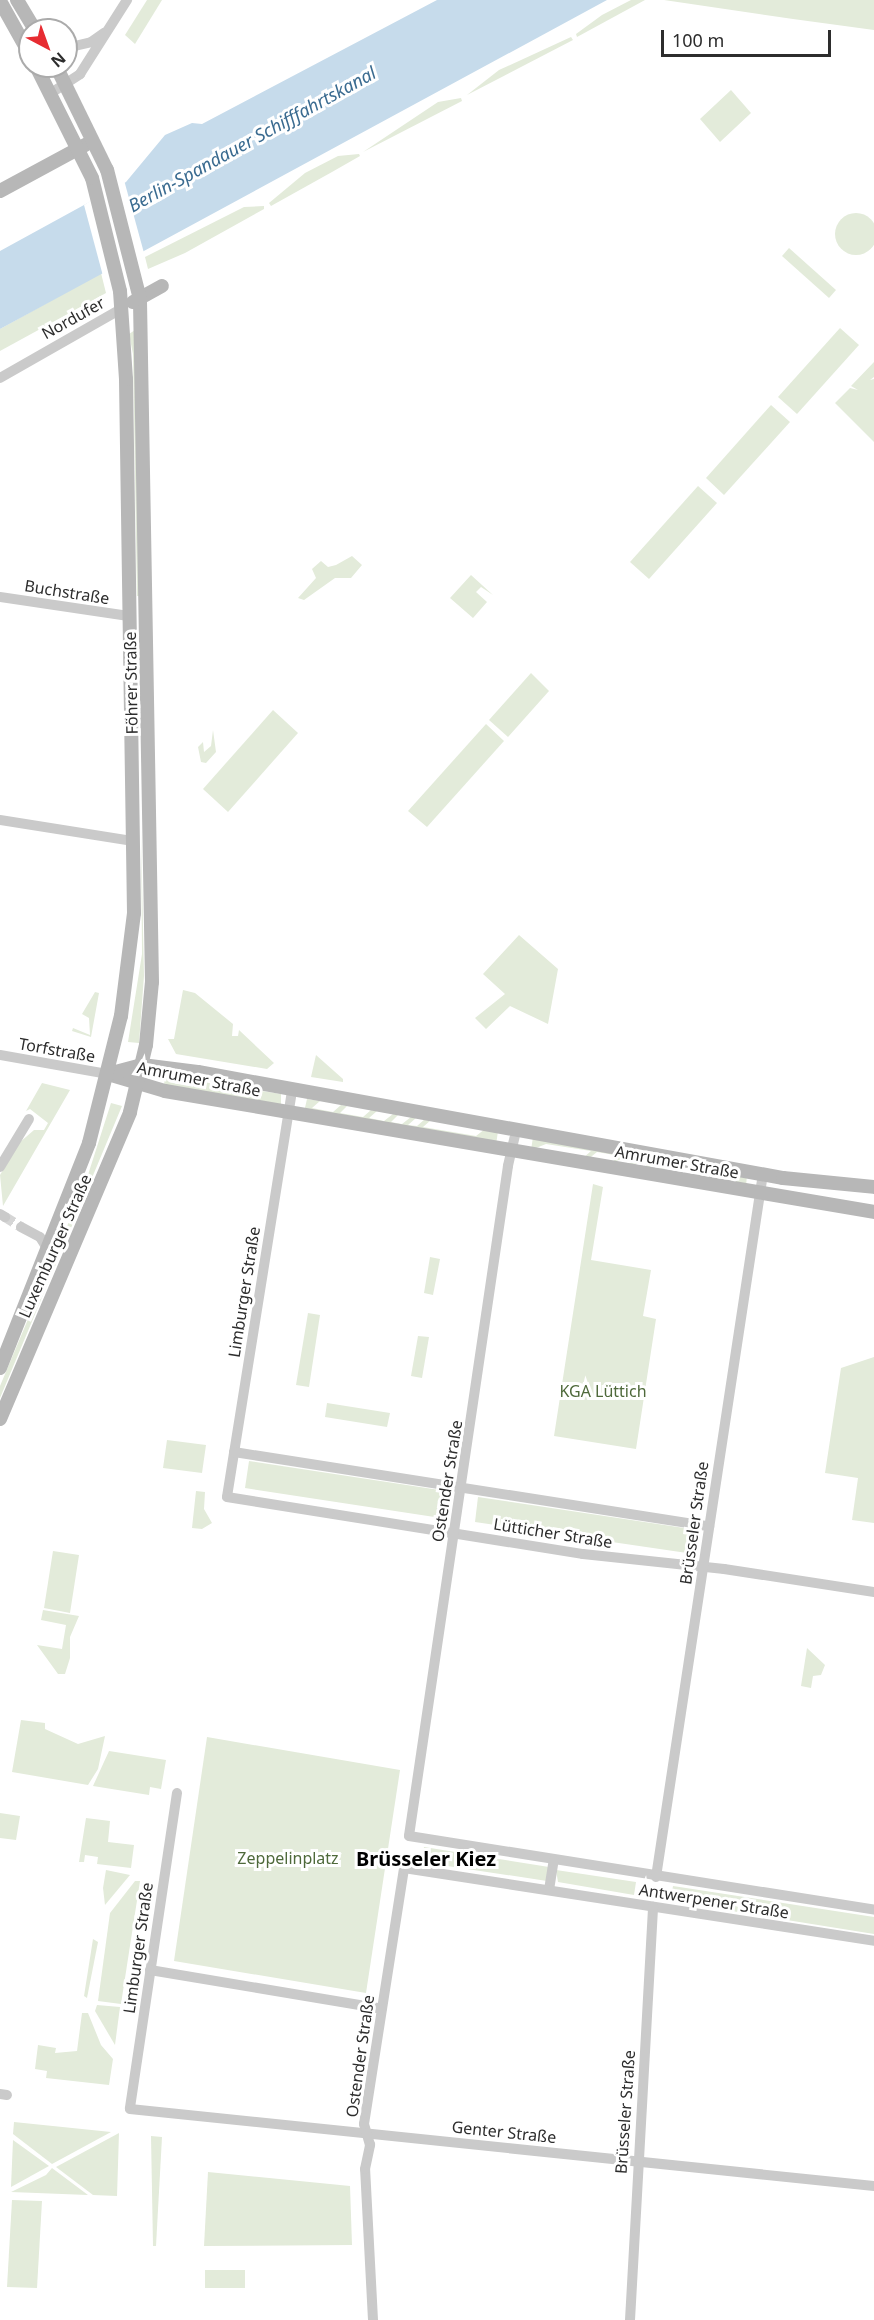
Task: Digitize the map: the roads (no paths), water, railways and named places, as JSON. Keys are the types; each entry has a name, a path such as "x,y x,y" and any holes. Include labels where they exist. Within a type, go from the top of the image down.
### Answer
{"main road":[{"path":"17,0 28,18"},
{"path":"0,2 18,34"},
{"name":"Föhrer Straße","path":"43,78 92,178 120,287 134,913 121,1016 108,1074"},
{"name":"Föhrer Straße","path":"63,78 95,140 107,170 140,299 144,372 152,982 142,1065 137,1086"},
{"path":"0,191 95,140"},
{"name":"Nordufer","path":"121,309 162,286"},
{"name":"Amrumer Straße","path":"108,1074 142,1065 834,1186 874,1187"},
{"name":"Amrumer Straße","path":"108,1074 137,1086 874,1212"},
{"name":"Luxemburger Straße","path":"0,1368 85,1157 108,1074"},
{"name":"Luxemburger Straße","path":"0,1419 44,1308 118,1146 137,1086"}],"street":[{"path":"51,93 85,69 127,0"},
{"path":"78,45 91,42 109,28"},
{"name":"Nordufer","path":"0,378 121,309"},
{"name":"Buchstraße","path":"0,597 129,616"},
{"path":"0,820 133,841"},
{"name":"Torfstraße","path":"0,1055 108,1074"},
{"name":"Limburger Straße","path":"227,1497 292,1091"},
{"path":"0,1167 29,1119"},
{"name":"Ostender Straße","path":"409,1836 516,1131"},
{"name":"Brüsseler Straße","path":"656,1877 763,1174"},
{"path":"21,1227 40,1237 47,1248"},
{"name":"Lütticher Straße","path":"234,1452 709,1526"},
{"name":"Lütticher Straße","path":"227,1497 874,1592"},
{"name":"Limburger Straße","path":"130,2109 177,1793"},
{"name":"Antwerpener Straße","path":"409,1836 874,1910"},
{"path":"549,1890 554,1860"},
{"name":"Ostender Straße","path":"373,2320 365,2178 370,2145 364,2124 404,1868"},
{"name":"Antwerpener Straße","path":"404,1868 874,1941"},
{"name":"Brüsseler Straße","path":"630,2320 653,1906"},
{"path":"150,1970 382,2009"},
{"name":"Genter Straße","path":"130,2109 874,2186"}],"water":[{"name":"Berlin-Spandauer Schifffahrtskanal","path":"437,0 607,0 0,329 0,251 126,182 165,135 192,123 202,124"}],"tunnel":[{"path":"5,1217 21,1227"}],"district":[{"name":"Brüsseler Kiez","path":"426,1858"}],"park label":[{"name":"KGA Lüttich","path":"603,1391"},
{"name":"Zeppelinplatz","path":"288,1858"}]}
